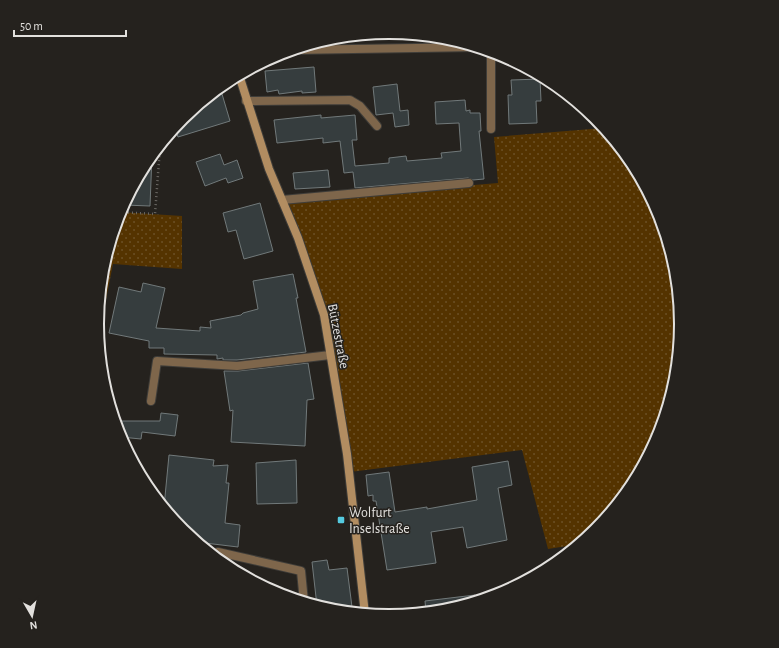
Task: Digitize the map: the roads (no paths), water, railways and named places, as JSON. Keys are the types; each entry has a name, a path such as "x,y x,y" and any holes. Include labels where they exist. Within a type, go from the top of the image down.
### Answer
{"main road":[{"name":"Bützestraße","path":"241,81 268,170 298,238 324,315 347,454 364,608"}],"street":[{"path":"314,50 457,47"},
{"path":"491,58 491,129"},
{"path":"246,101 350,100 360,106 377,126"},
{"path":"282,200 469,183"},
{"path":"151,401 157,361 237,366 330,355"},
{"path":"219,552 301,571 303,595"}],"place":[{"name":"Wolfurt Inselstraße","path":"341,520"}]}
